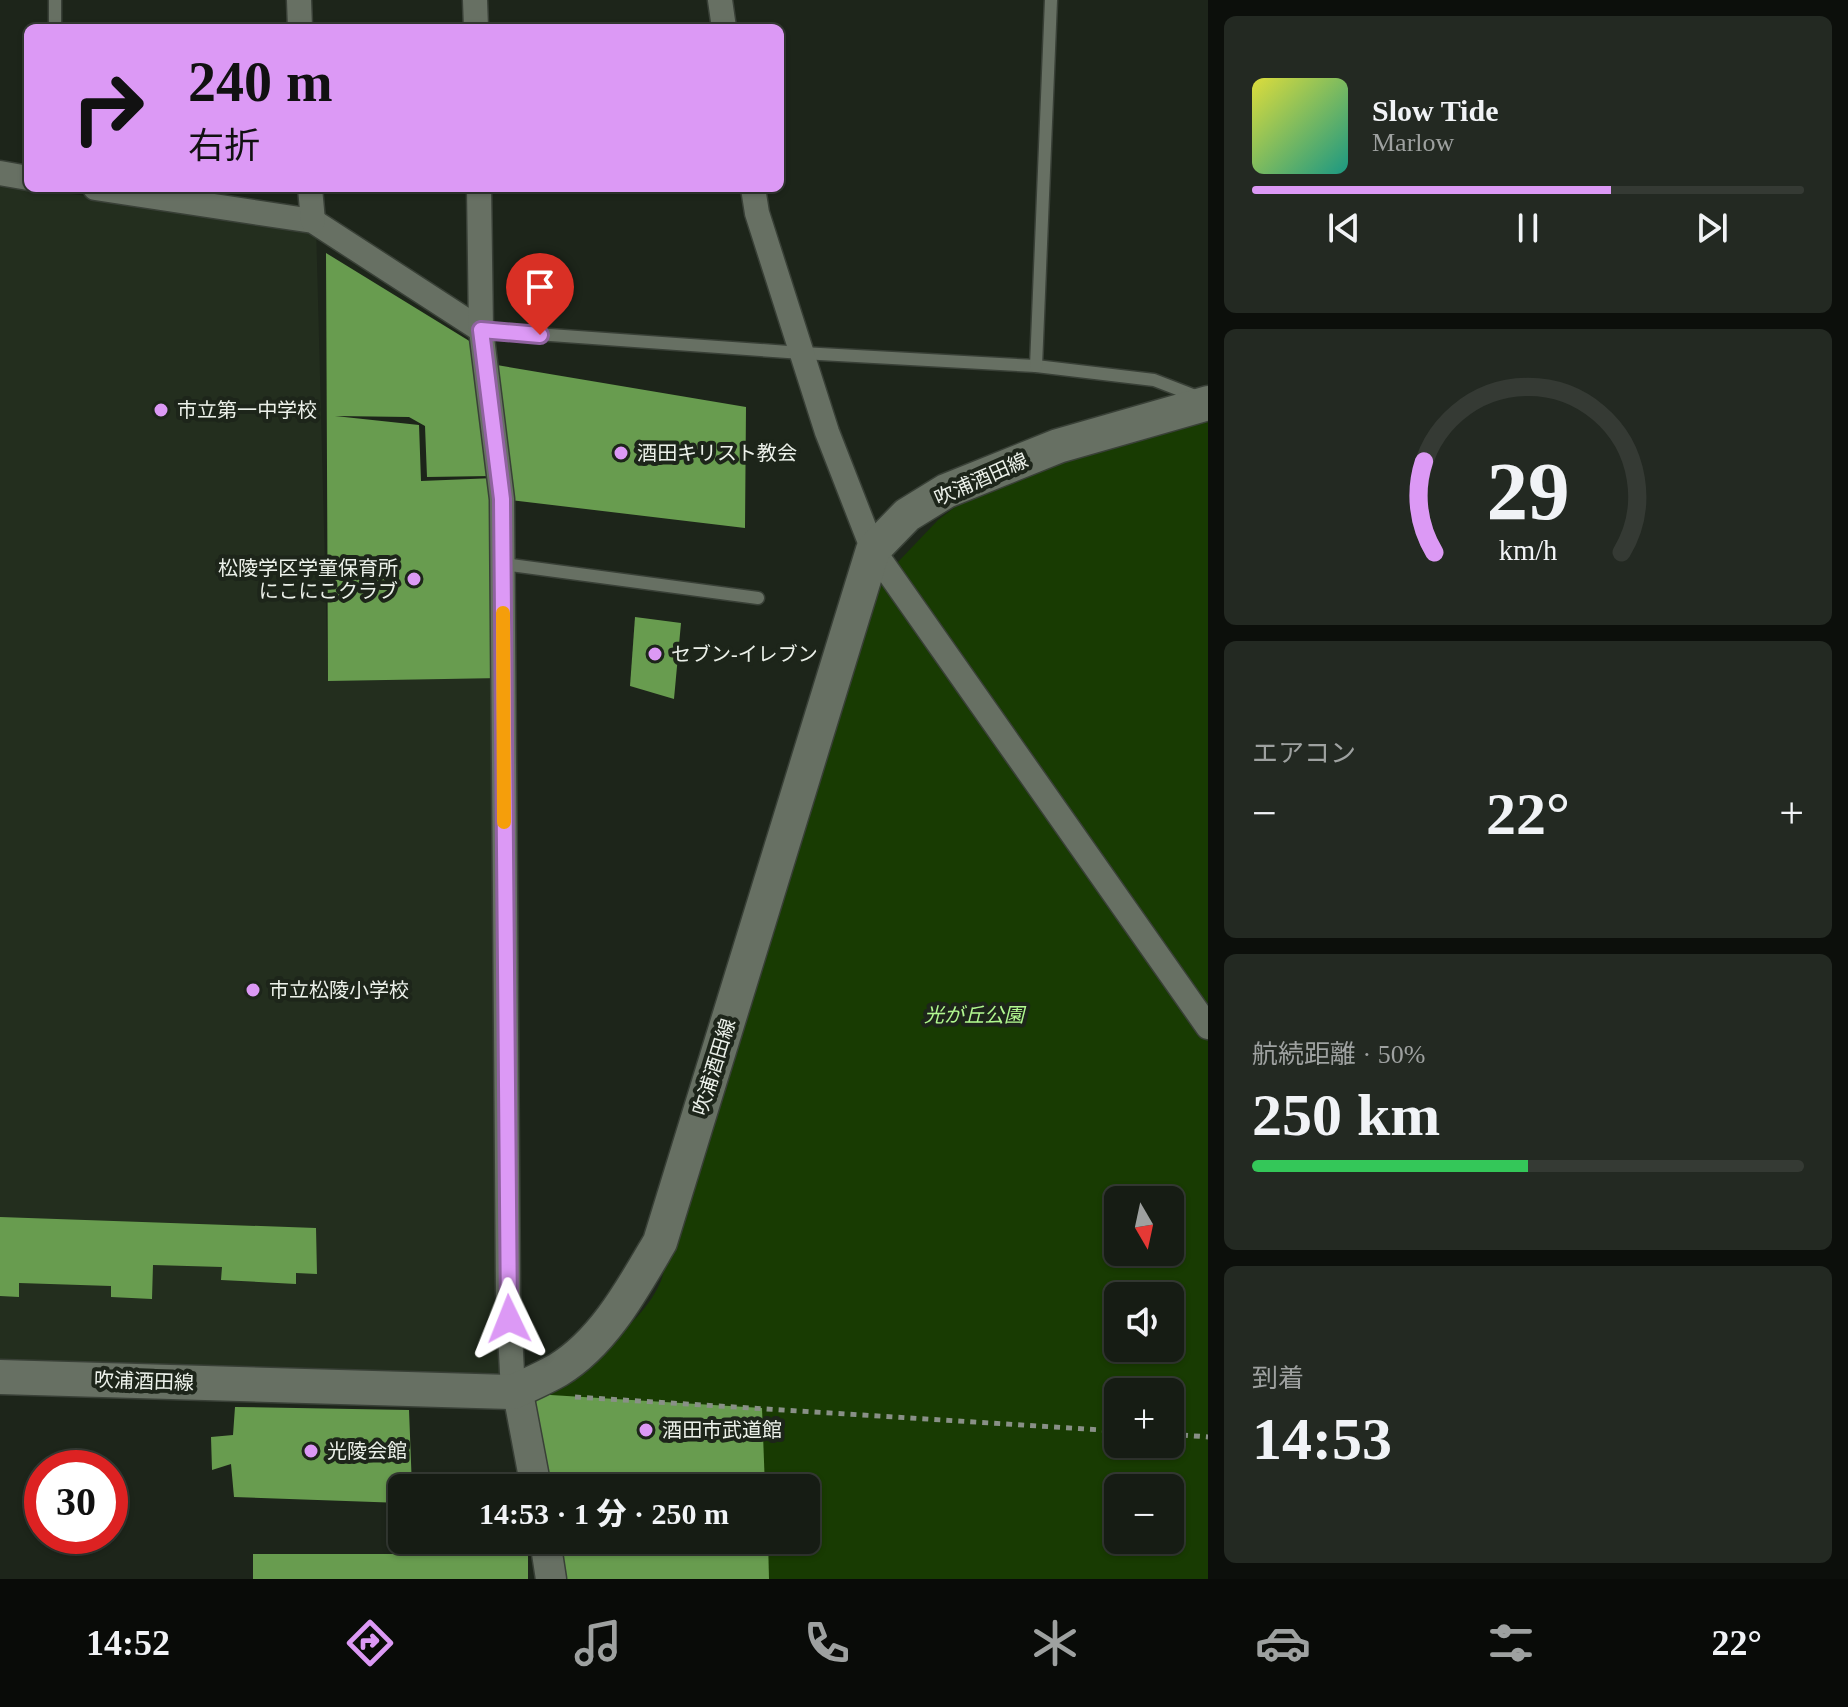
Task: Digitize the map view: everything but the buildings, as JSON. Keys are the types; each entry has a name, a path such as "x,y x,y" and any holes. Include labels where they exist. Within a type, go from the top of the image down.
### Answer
{"main road":[{"name":"吹浦酒田線","path":"0,1377 513,1392 560,1369 599,1335 660,1242 873,550 907,515 946,491 1058,446 1208,402"}],"street":[{"path":"299,0 300,24"},
{"path":"475,0 476,24"},
{"path":"720,0 723,24"},
{"path":"0,173 24,177"},
{"path":"121,192 313,221 481,330"},
{"path":"310,192 313,221"},
{"path":"479,192 481,330 502,499 508,1294 513,1392 518,1393 533,1474"},
{"path":"754,192 757,213 827,432 873,550 1208,1027"},
{"path":"547,1554 551,1579"}],"lane":[{"path":"55,0 55,24"},
{"path":"1036,366 1051,0"},
{"path":"481,330 1036,366 1154,380 1208,402"},
{"path":"503,564 758,598"}],"path":[{"path":"564,1396 1104,1430"},
{"path":"1184,1435 1208,1437"}],"shaded area":[{"name":"市立松陵小学校","path":"0,186 24,189 24,192 54,192 313,221 316,224 328,680 503,678 513,1392 0,1377"}],"green space":[{"name":"光が丘公園","path":"1208,420 1208,1579 543,1579 542,1554 820,1554 820,1474 538,1474 535,1391 607,1344 638,1316 661,1281 854,608 938,520 989,481"}],"slow traffic":[{"path":"503,613 504,822"}],"place":[{"name":"市立第一中学校","path":"161,410"},
{"name":"酒田キリスト教会","path":"621,453"},
{"name":"松陵学区学童保育所 にこにこクラブ","path":"414,579"},
{"name":"セブン-イレブン","path":"655,654"},
{"name":"市立松陵小学校","path":"253,990"},
{"name":"酒田市武道館","path":"646,1430"},
{"name":"光陵会館","path":"311,1451"}],"route":[{"path":"509,1319 502,499 481,330 540,335"}]}
